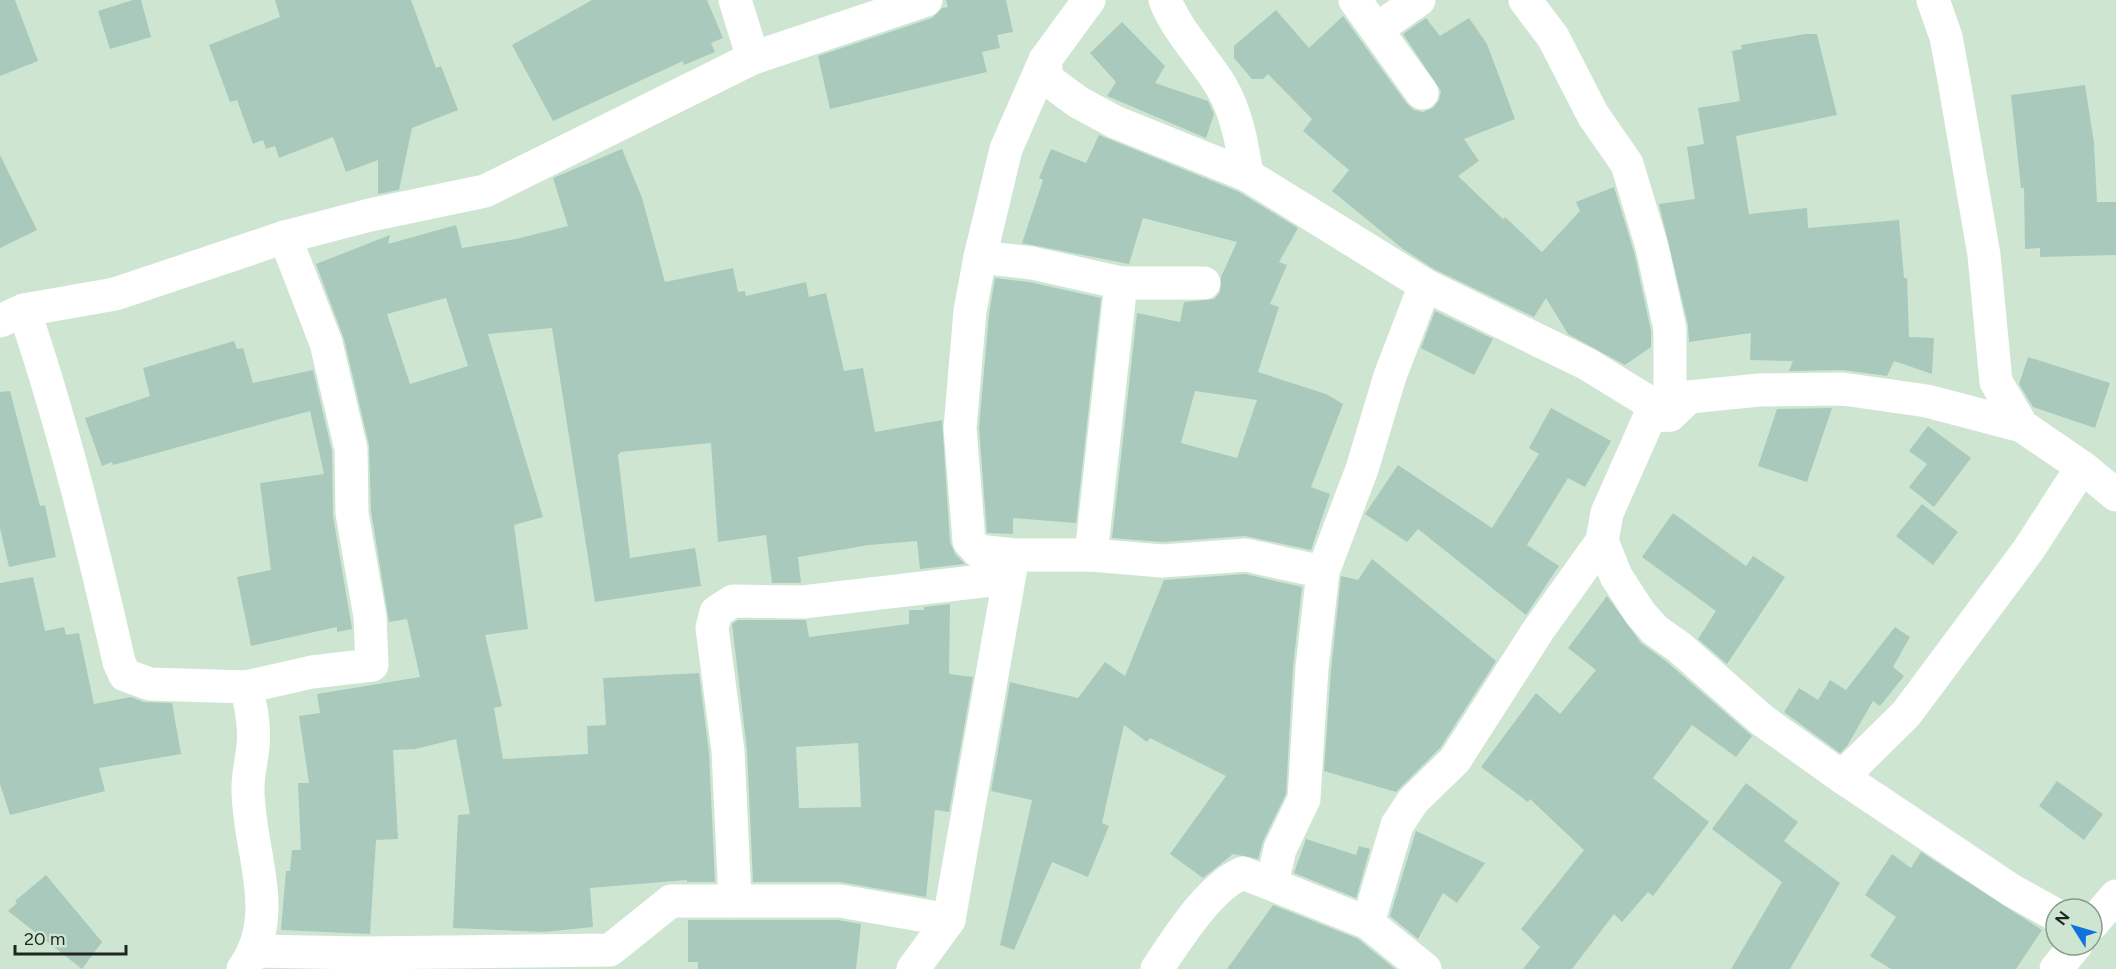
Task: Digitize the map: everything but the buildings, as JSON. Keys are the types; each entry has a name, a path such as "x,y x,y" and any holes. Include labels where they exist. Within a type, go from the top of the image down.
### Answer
{"street":[{"path":"735,0 753,58"},
{"path":"285,237 326,343 351,449 352,513 370,617 372,665 312,672 246,687 150,684 125,675 119,662 85,517 12,315 115,294 285,237 370,215 485,191 753,58 926,0"},
{"path":"1011,566 978,551 969,541 960,428 970,311 1006,149 1044,60 1089,0"},
{"path":"1165,0 1183,35 1220,85 1230,103 1240,131 1247,175"},
{"path":"1355,0 1422,93"},
{"path":"1377,28 1419,0"},
{"path":"1525,0 1553,37 1593,115 1627,164 1652,247 1670,329 1670,415"},
{"path":"1933,0 1946,37 1984,255 1996,382 2022,426"},
{"path":"1044,60 1047,79 1106,117 1247,175 1425,285 1587,364 1670,415"},
{"path":"980,258 1032,262 1120,283 1204,283"},
{"path":"1090,555 1120,283"},
{"path":"1272,883 1280,849 1304,799 1312,668 1323,572 1362,469 1390,376 1425,285"},
{"path":"1368,922 1397,825 1413,801 1455,760 1537,632 1602,541 1607,513 1650,416 1670,415 1689,397 1759,390 1843,389 1927,401 2022,426 2082,467 2116,495"},
{"path":"1842,777 1906,714 2029,549 2082,467"},
{"path":"1602,541 1616,576 1640,613 1655,630 1762,720 1842,777 2011,890 2044,908"},
{"path":"735,901 728,751 712,628 716,612 732,601 803,602 1011,566 1090,555 1162,561 1246,555 1323,572"},
{"path":"913,969 949,920 983,740 1011,566"},
{"path":"246,687 251,705 254,744 248,786 263,890 249,960 364,953 610,950 671,901 840,901 949,920"},
{"path":"1157,969 1181,934 1228,879 1243,873 1368,922 1425,969"},
{"path":"2104,910 2116,896"},
{"path":"2056,969 2066,957"}]}
